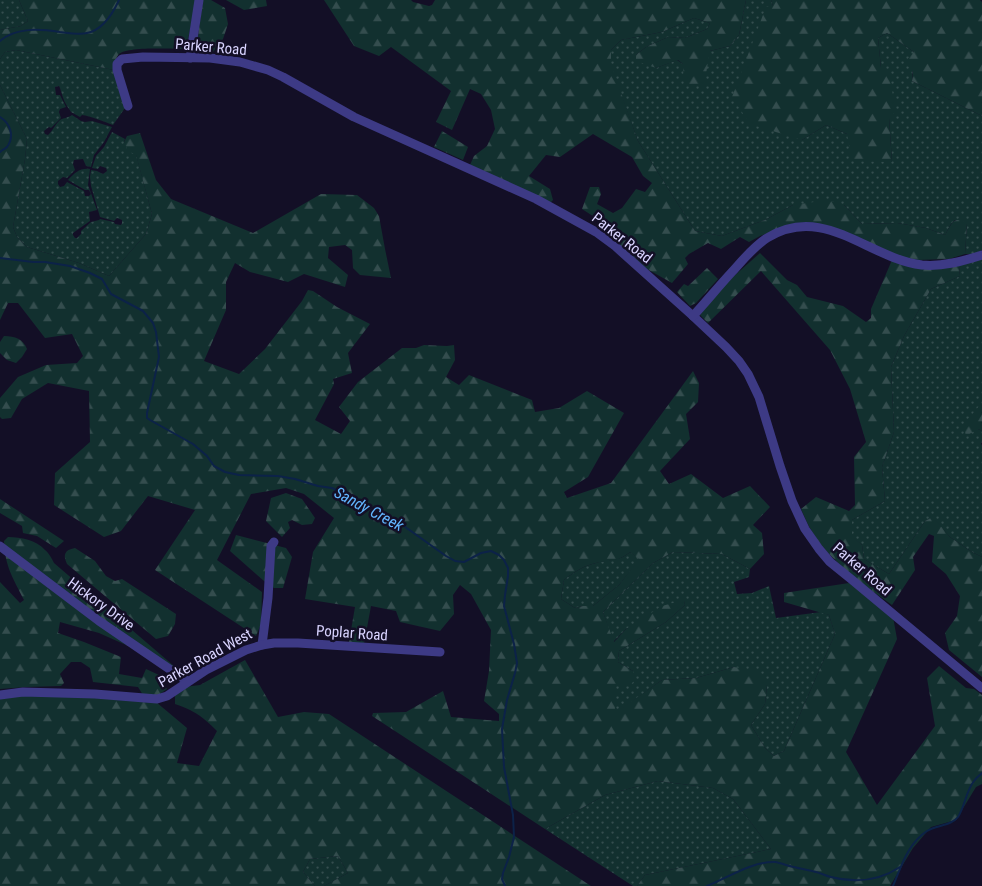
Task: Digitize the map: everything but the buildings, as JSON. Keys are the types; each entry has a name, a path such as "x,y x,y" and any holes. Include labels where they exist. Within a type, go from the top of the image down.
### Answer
{"street":[{"path":"190,58 199,0"},
{"name":"Parker Road","path":"128,106 118,76 117,64 122,59 143,57 210,58 255,66 283,77 354,117 480,173 554,209 609,242 693,316 739,362 753,384 792,501 813,543 837,568 982,688"},
{"path":"693,316 758,244 780,232 795,228 808,226 837,232 898,259 924,265 952,263 982,255"},
{"name":"Parker Road West","path":"0,695 23,692 95,694 154,699 166,696 206,670 246,650 262,645 268,598 271,546 274,542"},
{"name":"Hickory Drive","path":"0,546 99,621 187,681"},
{"name":"Poplar Road","path":"262,645 298,643 440,652"}],"green space":[{"path":"0,0 19,0 28,21 21,26 0,30"},
{"path":"19,0 196,0 186,49 161,48 124,51 117,57 114,70 16,50 5,52 0,59 0,30 21,26 28,21"},
{"path":"203,0 211,0 225,8 228,24 223,39 213,52 196,50"},
{"path":"226,0 266,0 267,6 244,10"},
{"path":"324,0 411,0 429,6 435,0 746,0 739,35 730,46 710,51 704,85 684,86 683,64 678,60 656,68 636,61 636,55 646,47 668,37 685,38 707,29 710,23 694,18 662,32 621,40 611,50 611,64 638,141 695,231 722,236 765,220 793,205 828,200 844,205 862,224 897,223 926,228 945,235 953,222 962,221 967,223 965,254 949,259 916,260 893,255 839,230 784,227 749,242 740,237 721,249 708,243 685,258 688,264 672,283 647,269 611,237 613,229 582,209 590,187 599,187 601,194 597,204 613,213 622,208 636,189 645,192 652,183 643,176 632,157 593,134 560,157 546,155 529,176 550,189 553,200 550,203 470,165 474,156 487,146 495,129 491,110 481,94 470,89 452,130 436,122 451,91 391,47 379,56 354,46"},
{"path":"746,0 771,0 802,140 826,125 847,134 892,162 889,118 878,38 887,33 914,52 912,81 982,116 982,250 974,254 965,254 967,224 955,220 945,235 926,228 897,223 862,224 844,205 793,205 765,220 722,236 695,231 638,141 610,64 611,50 621,40 662,32 694,18 710,23 707,29 685,38 668,37 646,47 636,55 656,68 677,60 683,64 710,51 730,46 739,35"},
{"path":"771,0 980,0 982,2 982,116 912,81 913,72 905,62 914,52 887,33 878,38 881,68 888,70 896,111 889,118 892,162 852,161 847,134 826,125 802,140 750,124 732,97 766,7 773,6"},
{"path":"16,50 114,70 125,108 113,125 82,115 80,117 71,112 64,102 59,86 55,87 56,95 60,95 66,107 60,109 61,118 51,128 49,127 44,131 48,135 60,120 72,115 81,121 92,121 112,127 94,155 91,167 86,166 83,159 74,160 75,170 67,178 63,177 58,181 60,187 64,186 67,182 84,191 85,196 89,196 91,194 89,190 85,190 68,180 80,170 90,169 88,185 97,210 89,212 90,221 73,233 75,238 91,222 100,219 114,222 115,224 121,225 122,223 122,220 117,218 114,221 100,217 90,177 91,170 103,174 107,171 106,168 100,166 98,169 92,168 96,156 104,147 112,132 125,139 124,142 136,154 152,214 146,234 109,276 79,263 27,247 17,237 13,227 27,139 0,85 0,59 5,52"},
{"path":"0,85 27,139 13,227 17,237 27,247 79,263 109,276 146,234 152,214 136,155 128,151 124,142 127,136 140,133 156,180 171,199 253,233 321,194 357,195 374,208 379,216 391,278 360,275 353,268 352,250 345,245 329,247 328,258 348,275 345,287 304,274 288,282 250,272 235,263 226,282 226,310 204,361 239,374 265,349 302,301 308,290 313,291 337,307 370,324 348,353 352,373 333,379 334,384 315,420 341,434 350,421 339,407 358,382 402,348 416,348 424,345 454,345 455,360 446,377 459,385 469,375 532,400 535,412 559,408 587,391 624,413 588,477 564,492 567,498 611,483 693,371 699,383 698,402 686,414 690,439 660,471 669,484 691,474 723,498 750,486 770,507 753,525 762,533 764,554 750,569 722,554 673,552 653,563 603,612 614,642 626,629 662,606 684,600 685,605 666,622 619,651 618,662 633,671 636,679 629,686 615,686 615,713 662,680 696,678 734,667 757,671 767,686 765,704 751,725 765,748 774,756 784,751 835,634 829,615 784,602 784,593 849,583 893,617 897,639 846,752 877,805 935,726 927,678 939,666 966,688 974,689 982,695 982,784 976,787 956,820 931,827 913,848 890,886 637,886 645,875 771,849 733,799 713,788 658,781 605,795 545,829 372,716 373,713 406,712 443,691 451,717 499,721 499,714 484,701 489,671 491,630 471,594 460,585 453,595 454,614 440,631 400,622 396,611 371,606 364,644 349,642 355,607 305,599 313,552 334,518 304,494 286,488 251,494 217,560 262,592 261,624 256,636 155,570 195,510 148,496 121,531 104,537 54,505 55,473 90,442 89,391 48,383 22,399 11,418 2,419 0,417 0,398 18,377 46,365 77,363 83,356 72,334 45,338 18,303 8,303 0,320","holes":["630,552 639,559 619,585 593,606 575,608 561,599 564,580 575,572 596,563 618,559"]},
{"path":"442,131 468,147 463,160 434,147"},
{"path":"760,253 787,280 797,285 807,297 843,306 866,322 871,318 871,309 892,260 959,265 960,276 931,289 904,336 891,367 894,432 882,467 885,501 852,520 852,536 862,545 864,559 889,574 925,521 933,517 950,537 982,557 982,677 949,650 945,633 957,616 960,596 946,574 932,562 934,536 929,534 913,557 915,570 892,605 838,563 820,543 810,527 801,509 816,497 849,511 855,505 854,457 866,442 850,389 830,350 761,271 708,323 700,315 724,285"},
{"path":"982,258 982,405 980,406 978,429 982,431 982,557 950,537 933,518 925,521 889,574 864,559 862,545 852,537 852,520 885,501 882,467 894,432 891,367 904,336 931,289 960,276 959,265"},
{"path":"707,268 718,279 696,303 690,306 677,292 684,284 688,286"},
{"path":"4,336 18,339 27,349 16,363 7,360 0,353 0,342"},
{"path":"982,405 982,431 978,429 966,436 963,425"},
{"path":"286,493 302,499 315,518 312,524 302,525 292,520 288,522 290,528 282,537 266,521 271,498"},
{"path":"0,499 64,541 56,548 37,536 23,533 22,526 0,513"},
{"path":"236,535 286,548 292,557 283,588 274,588 230,551"},
{"path":"8,537 28,540 41,547 49,554 54,563 182,673 176,679 135,649 99,633 60,622 58,633 121,657 119,674 142,678 146,669 159,675 167,689 157,696 143,695 138,687 93,682 90,668 81,662 71,662 60,674 64,683 61,686 0,689 0,582 20,603 24,600 10,572 6,558 4,541"},
{"path":"75,548 95,561 106,576 115,581 122,579 176,614 175,624 168,636 156,639 67,564 65,553"},
{"path":"630,552 640,559 619,585 593,606 575,608 561,599 564,580 571,574 587,566 618,559"},
{"path":"673,552 722,554 750,569 749,577 734,582 737,594 752,593 769,586 776,618 821,612 829,615 835,634 784,751 774,756 765,748 751,725 765,704 767,686 734,667 696,678 662,680 615,714 615,686 633,671 618,662 619,651 666,622 685,605 684,601 626,629 613,642 603,612 653,563"},
{"path":"245,660 278,717 304,712 329,714 591,886 324,886 348,873 338,856 310,859 303,872 315,886 0,886 0,698 29,695 101,697 156,702 187,728 177,763 199,766 217,731 198,714 175,704 175,695 185,687 200,685"},
{"path":"658,781 713,788 733,799 771,849 645,875 637,886 633,886 545,829 605,795"},
{"path":"338,856 348,873 324,886 315,886 303,872 310,859"}],"waterway":[{"name":"Sandy Creek","path":"0,41 13,33 28,30 84,34 102,25 119,0"},
{"name":"Sandy Creek","path":"0,117 9,126 11,134 7,147 0,152"},
{"name":"Sandy Creek","path":"0,258 70,266 90,273 102,279 111,294 143,311 153,323 159,357 147,418 193,444 207,456 214,466 225,472 239,475 278,476 332,488 401,524 455,561 464,562 481,553 491,551 504,560 508,568 504,606 517,663 507,700 502,729 504,767 513,815 514,837 503,873 502,879 505,886"},
{"path":"893,886 906,856 915,842 927,831 951,822 958,817 971,785 982,773"},
{"path":"707,886 749,867 767,862 777,862 849,880 875,878 900,867"}]}
